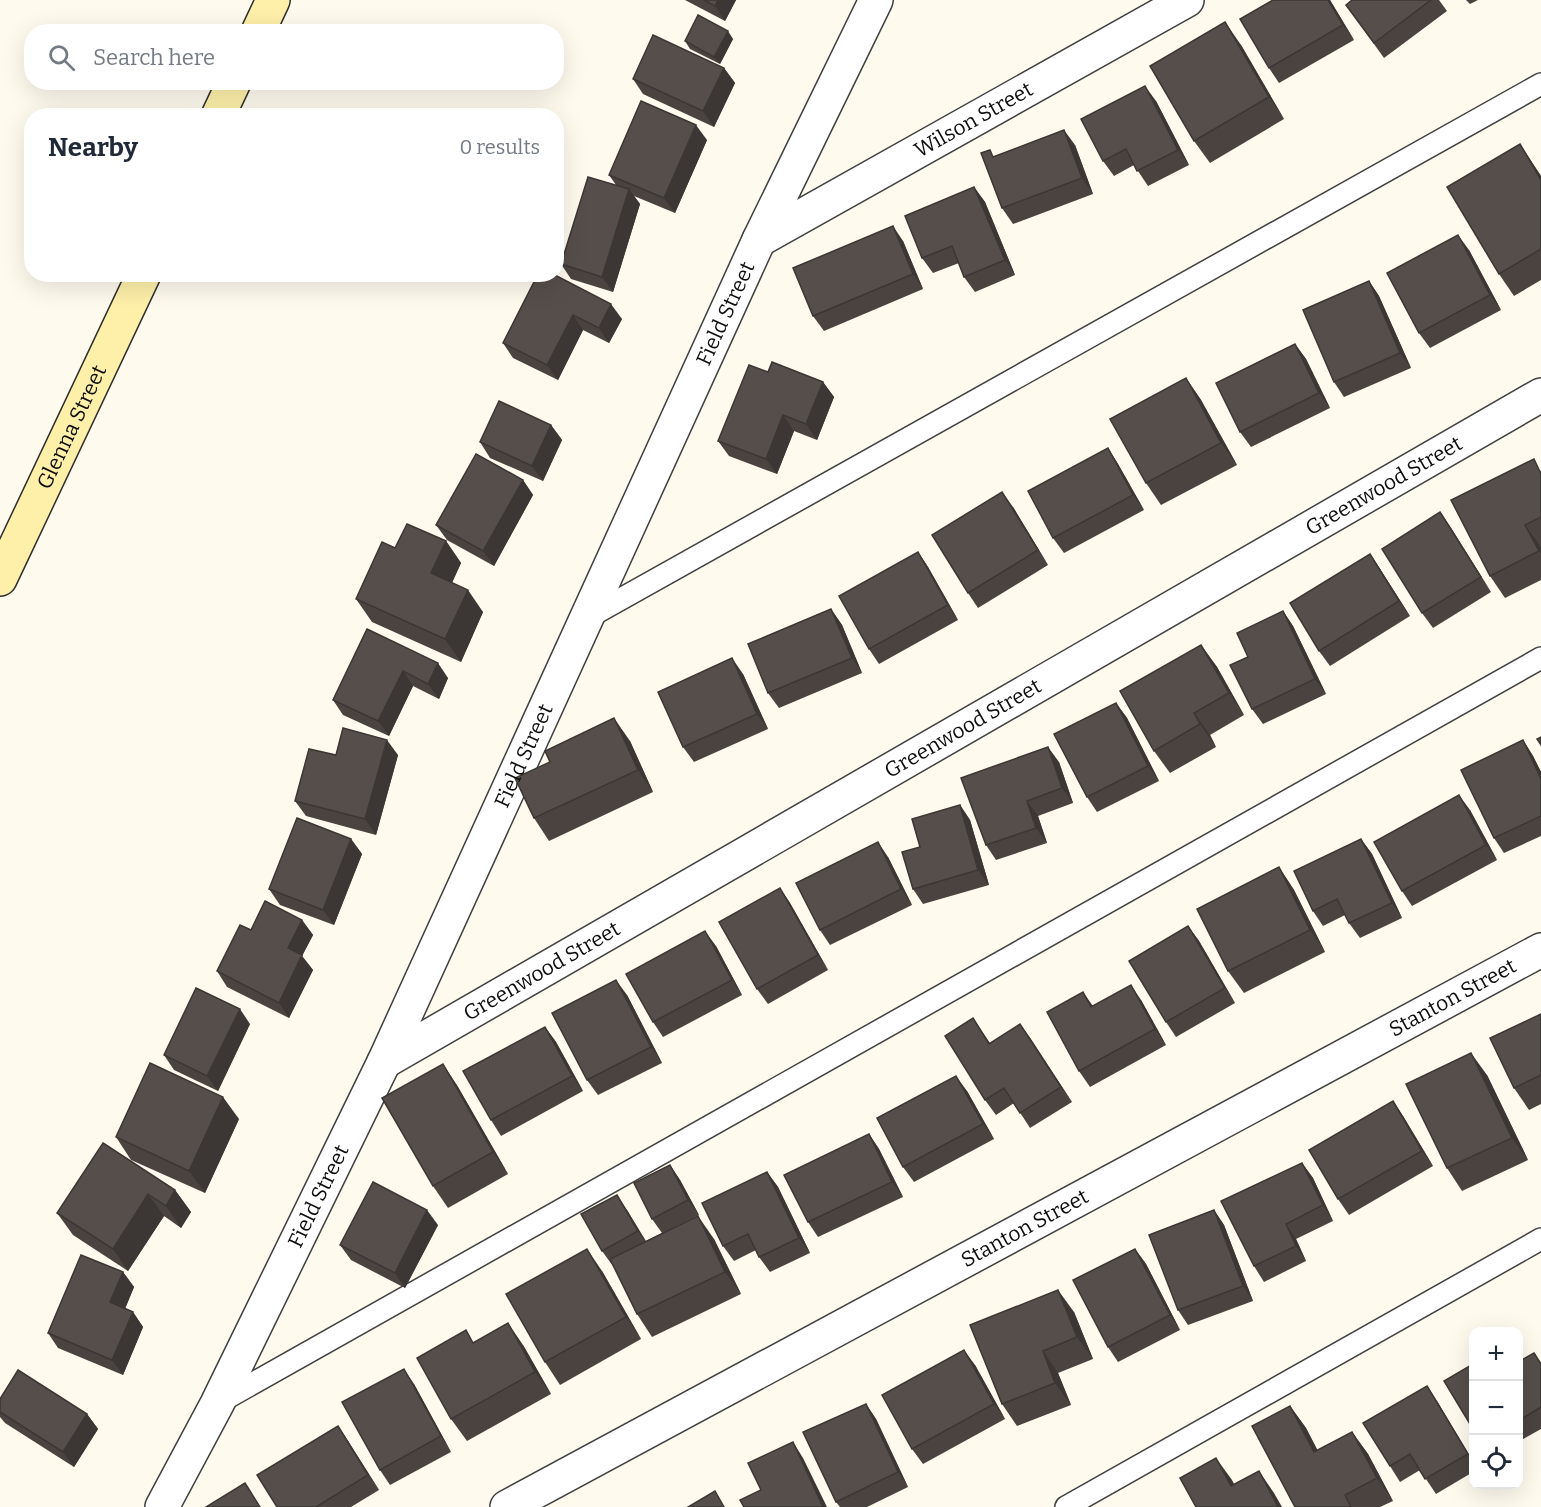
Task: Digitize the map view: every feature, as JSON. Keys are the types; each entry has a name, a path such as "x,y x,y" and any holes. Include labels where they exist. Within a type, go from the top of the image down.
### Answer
{"main road":[{"path":"262,24 273,0"},
{"path":"222,108 230,90"},
{"name":"Glenna Street","path":"0,579 140,282"}],"street":[{"name":"Field Street","path":"162,1507 218,1404 384,1062 759,240 876,0"},
{"name":"Wilson Street","path":"759,240 1187,0"},
{"name":"Greenwood Street","path":"384,1062 1541,395"},
{"name":"Stanton Street","path":"507,1507 1541,950"}],"lane":[{"path":"586,618 1541,84"},
{"path":"218,1404 1541,658"},
{"path":"1066,1507 1541,1239"}],"building":[{"path":"704,0 718,0 715,6"},
{"path":"1273,0 1328,0 1343,25 1269,68 1240,19"},
{"path":"1352,0 1431,0 1374,43 1346,5"},
{"path":"698,15 728,31 714,57 685,41"},
{"path":"1225,22 1269,97 1194,141 1150,66"},
{"path":"653,35 724,68 703,111 633,79"},
{"path":"1145,86 1178,150 1137,171 1126,149 1103,161 1081,119"},
{"path":"641,101 696,125 664,198 609,175"},
{"path":"1064,130 1082,178 1002,208 981,153 990,150 993,157"},
{"path":"1520,144 1541,180 1541,249 1499,274 1447,187"},
{"path":"588,177 629,189 602,277 564,265 564,254"},
{"path":"974,187 1005,260 964,277 952,246 922,258 905,216"},
{"path":"893,226 913,274 813,316 793,268"},
{"path":"1458,235 1490,295 1419,333 1387,273"},
{"path":"564,280 611,304 599,328 573,315 547,365 503,343 534,282 564,282"},
{"path":"1369,281 1400,353 1334,382 1303,310"},
{"path":"1295,344 1319,393 1240,432 1216,383"},
{"path":"772,362 823,382 806,424 783,415 766,459 718,441 749,365 768,372"},
{"path":"1186,378 1221,443 1146,483 1110,419"},
{"path":"499,401 551,425 532,466 480,442"},
{"path":"1108,448 1133,495 1053,538 1028,491"},
{"path":"476,454 523,480 483,551 436,525"},
{"path":"1534,459 1541,474 1541,517 1525,525 1539,551 1490,576 1451,500"},
{"path":"1002,492 1038,550 968,593 932,535"},
{"path":"1440,512 1481,577 1422,613 1382,549"},
{"path":"407,524 446,541 431,573 468,590 445,639 356,599 382,542 395,548"},
{"path":"918,552 948,605 869,649 839,596"},
{"path":"1370,554 1399,601 1319,651 1290,603"},
{"path":"831,609 852,658 768,693 748,644"},
{"path":"1283,611 1315,679 1252,709 1230,665 1248,657 1237,633"},
{"path":"367,629 438,663 428,684 403,671 378,721 333,700"},
{"path":"1201,645 1229,693 1194,713 1200,724 1154,751 1120,691"},
{"path":"732,658 757,714 683,747 658,692"},
{"path":"1116,703 1148,766 1087,797 1054,734"},
{"path":"614,718 638,770 534,818 515,778 550,762 545,751"},
{"path":"343,728 387,740 365,819 295,801 309,749 336,755"},
{"path":"1523,740 1541,779 1541,816 1494,838 1461,770"},
{"path":"1048,747 1062,788 1027,801 1036,828 986,845 961,778"},
{"path":"1459,795 1486,845 1402,891 1374,842"},
{"path":"960,805 978,870 913,889 902,852 920,847 912,819"},
{"path":"297,818 351,839 323,910 269,889"},
{"path":"1361,839 1392,903 1349,923 1337,899 1313,911 1294,871"},
{"path":"878,842 901,889 820,930 796,883"},
{"path":"1279,867 1310,930 1228,971 1197,909"},
{"path":"780,888 818,955 757,989 719,922"},
{"path":"265,901 302,920 288,948 302,955 279,1003 217,971 240,925 251,930"},
{"path":"1188,926 1225,988 1166,1022 1129,961"},
{"path":"705,931 732,980 653,1022 626,974"},
{"path":"616,980 651,1047 587,1080 552,1013"},
{"path":"1131,985 1155,1029 1079,1071 1047,1012 1083,992 1091,1007"},
{"path":"196,988 240,1009 207,1076 164,1055"},
{"path":"1541,1014 1541,1075 1514,1088 1490,1038"},
{"path":"973,1018 989,1044 1020,1024 1061,1087 1020,1113 1004,1088 985,1100 945,1036"},
{"path":"545,1027 572,1076 491,1120 463,1071"},
{"path":"1471,1053 1512,1138 1447,1168 1406,1084"},
{"path":"150,1063 223,1097 189,1171 116,1137"},
{"path":"443,1064 493,1152 433,1186 382,1098"},
{"path":"956,1076 983,1124 903,1167 877,1118"},
{"path":"1393,1101 1422,1151 1338,1199 1309,1150"},
{"path":"869,1134 892,1182 808,1222 784,1175"},
{"path":"103,1143 175,1190 166,1206 148,1194 113,1249 57,1213"},
{"path":"1302,1163 1323,1205 1286,1224 1296,1246 1254,1266 1221,1201"},
{"path":"670,1165 688,1200 652,1219 634,1183"},
{"path":"767,1172 799,1238 759,1257 748,1234 723,1246 702,1203"},
{"path":"373,1182 427,1210 395,1273 340,1245"},
{"path":"617,1195 638,1231 602,1251 581,1214"},
{"path":"1214,1210 1243,1286 1178,1310 1149,1235"},
{"path":"698,1216 725,1272 637,1314 610,1259"},
{"path":"587,1249 626,1317 545,1362 506,1294"},
{"path":"1135,1249 1170,1315 1108,1347 1073,1280"},
{"path":"81,1255 123,1272 110,1302 133,1312 112,1360 48,1333"},
{"path":"1058,1290 1077,1337 1043,1351 1055,1383 1002,1404 970,1325"},
{"path":"508,1323 535,1372 451,1419 417,1358 466,1330 473,1343"},
{"path":"964,1350 994,1404 912,1449 882,1395"},
{"path":"1534,1353 1541,1364 1541,1407 1523,1418 1523,1381 1523,1359"},
{"path":"1469,1366 1469,1422 1444,1381"},
{"path":"404,1369 441,1436 380,1470 342,1402"},
{"path":"18,1370 87,1414 63,1452 0,1412 0,1399"},
{"path":"1427,1386 1468,1454 1425,1479 1410,1454 1390,1466 1363,1423"},
{"path":"866,1404 898,1472 836,1502 803,1432"},
{"path":"1290,1406 1314,1452 1352,1432 1377,1478 1345,1495 1351,1507 1295,1507 1252,1426"},
{"path":"338,1426 368,1475 316,1507 277,1507 257,1475"},
{"path":"793,1442 823,1507 744,1507 740,1500 761,1490 748,1463"},
{"path":"1216,1458 1231,1486 1259,1471 1278,1507 1196,1507 1180,1478"},
{"path":"245,1483 260,1507 206,1507"},
{"path":"715,1491 724,1507 688,1507"}]}
